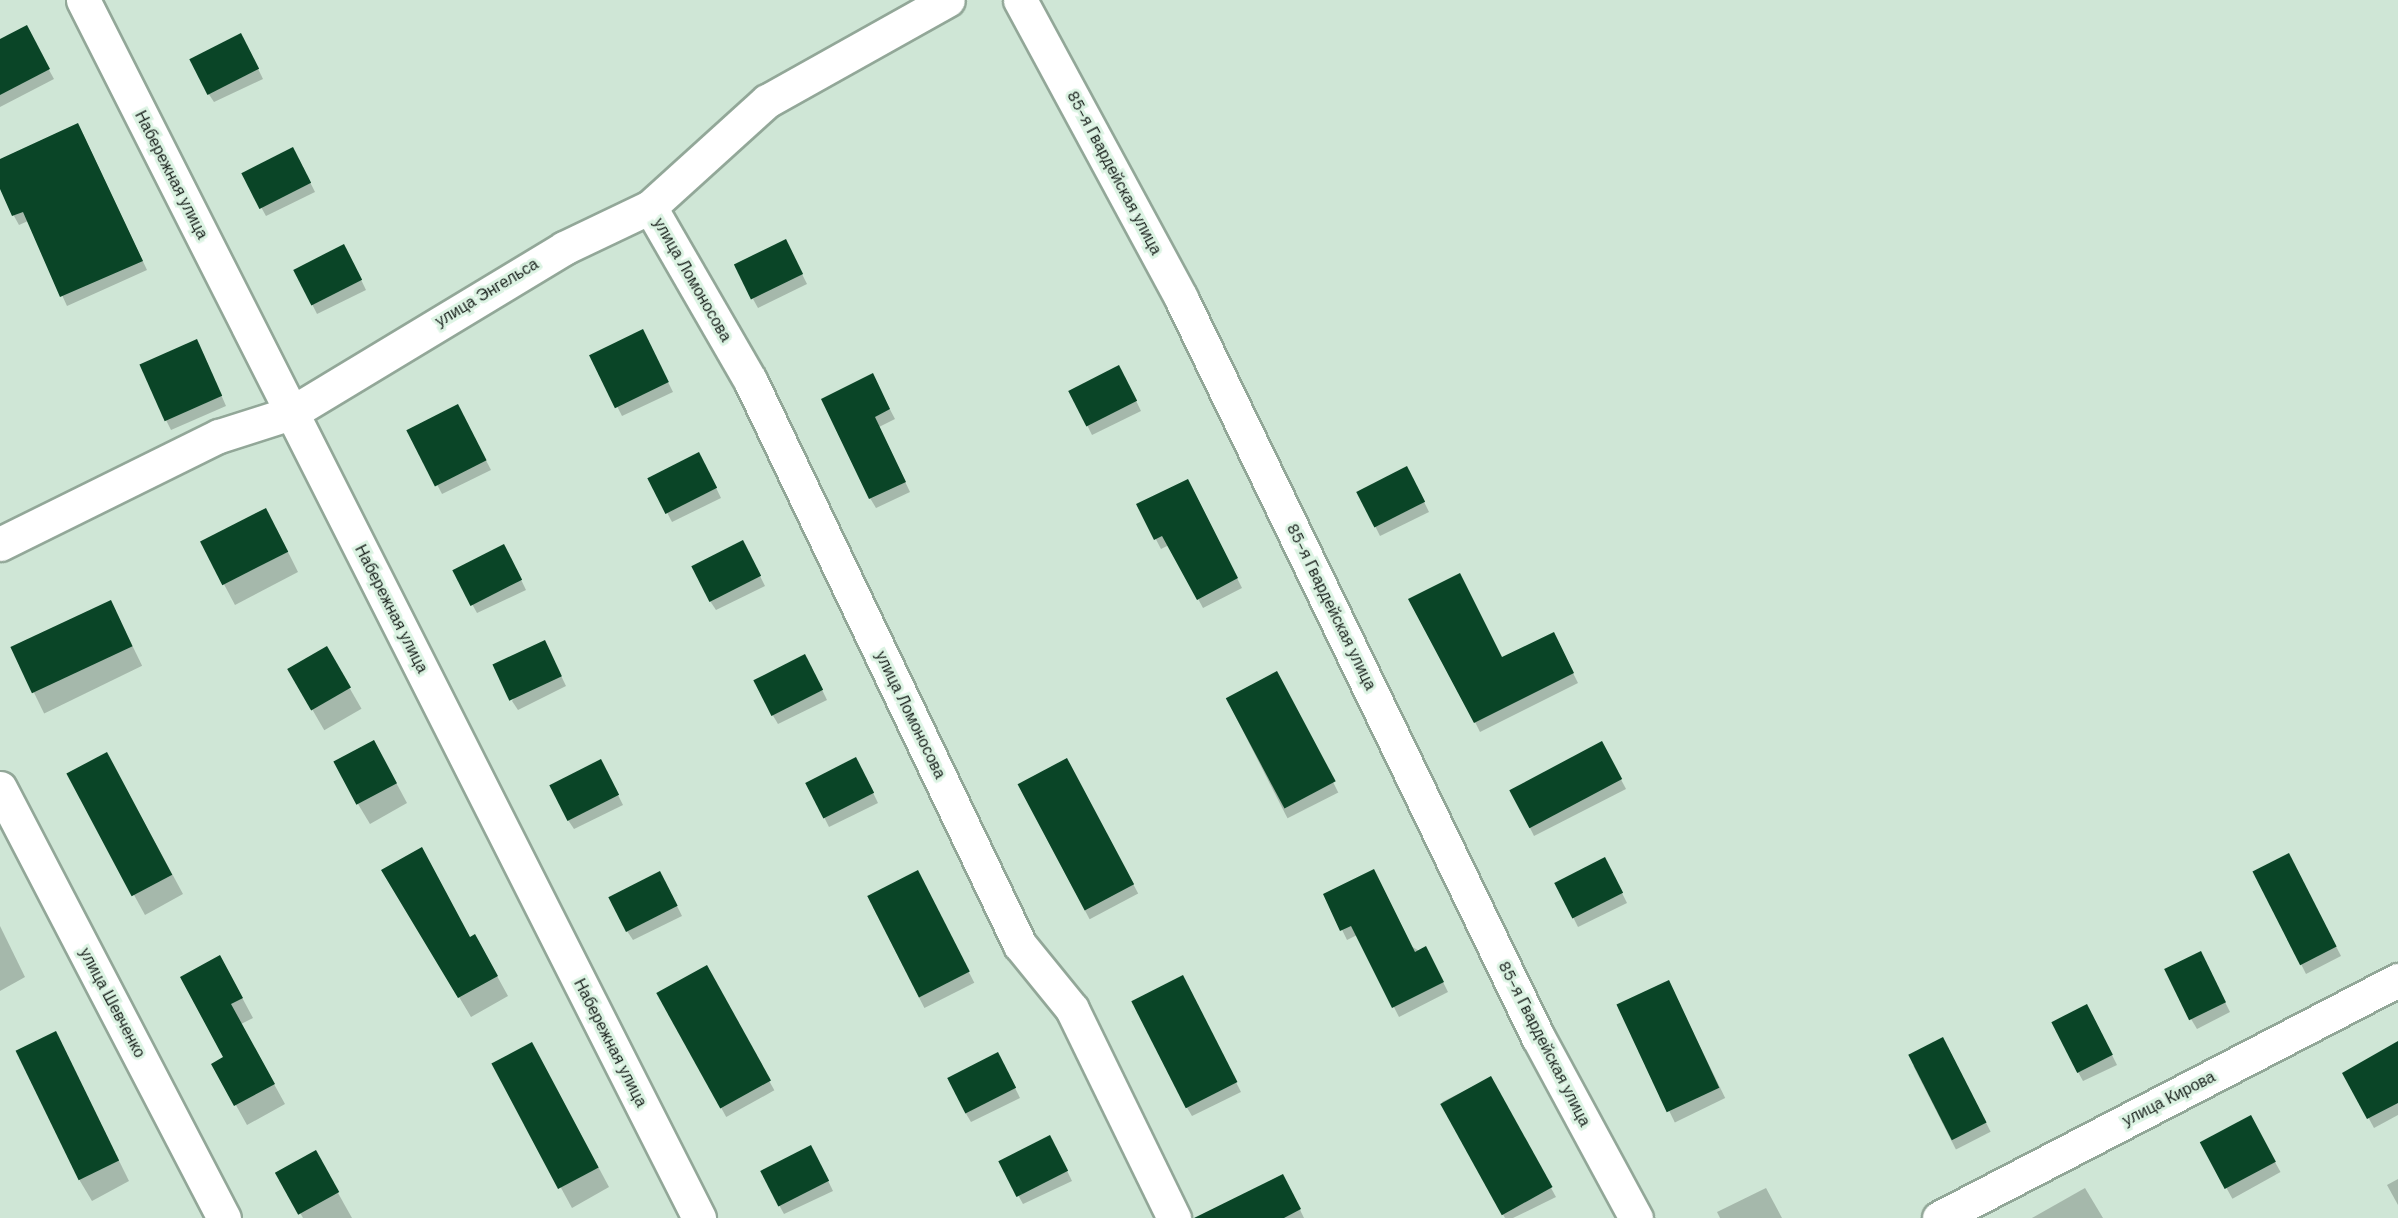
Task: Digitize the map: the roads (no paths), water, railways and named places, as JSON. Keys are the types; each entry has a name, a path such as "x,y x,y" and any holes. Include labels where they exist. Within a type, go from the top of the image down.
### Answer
{"street":[{"name":"Набережная улица","path":"83,0 699,1218"},
{"name":"улица Энгельса","path":"0,544 219,436 291,412 564,248 650,207 767,101 948,0"},
{"name":"85-я Гвардейская улица","path":"1020,0 1181,298 1538,1037 1636,1218"},
{"name":"улица Ломоносова","path":"650,207 750,380 1020,945 1072,1009 1174,1218"},
{"name":"улица Шевченко","path":"0,788 224,1218"},
{"name":"улица Кирова","path":"1939,1218 2398,980"}]}
